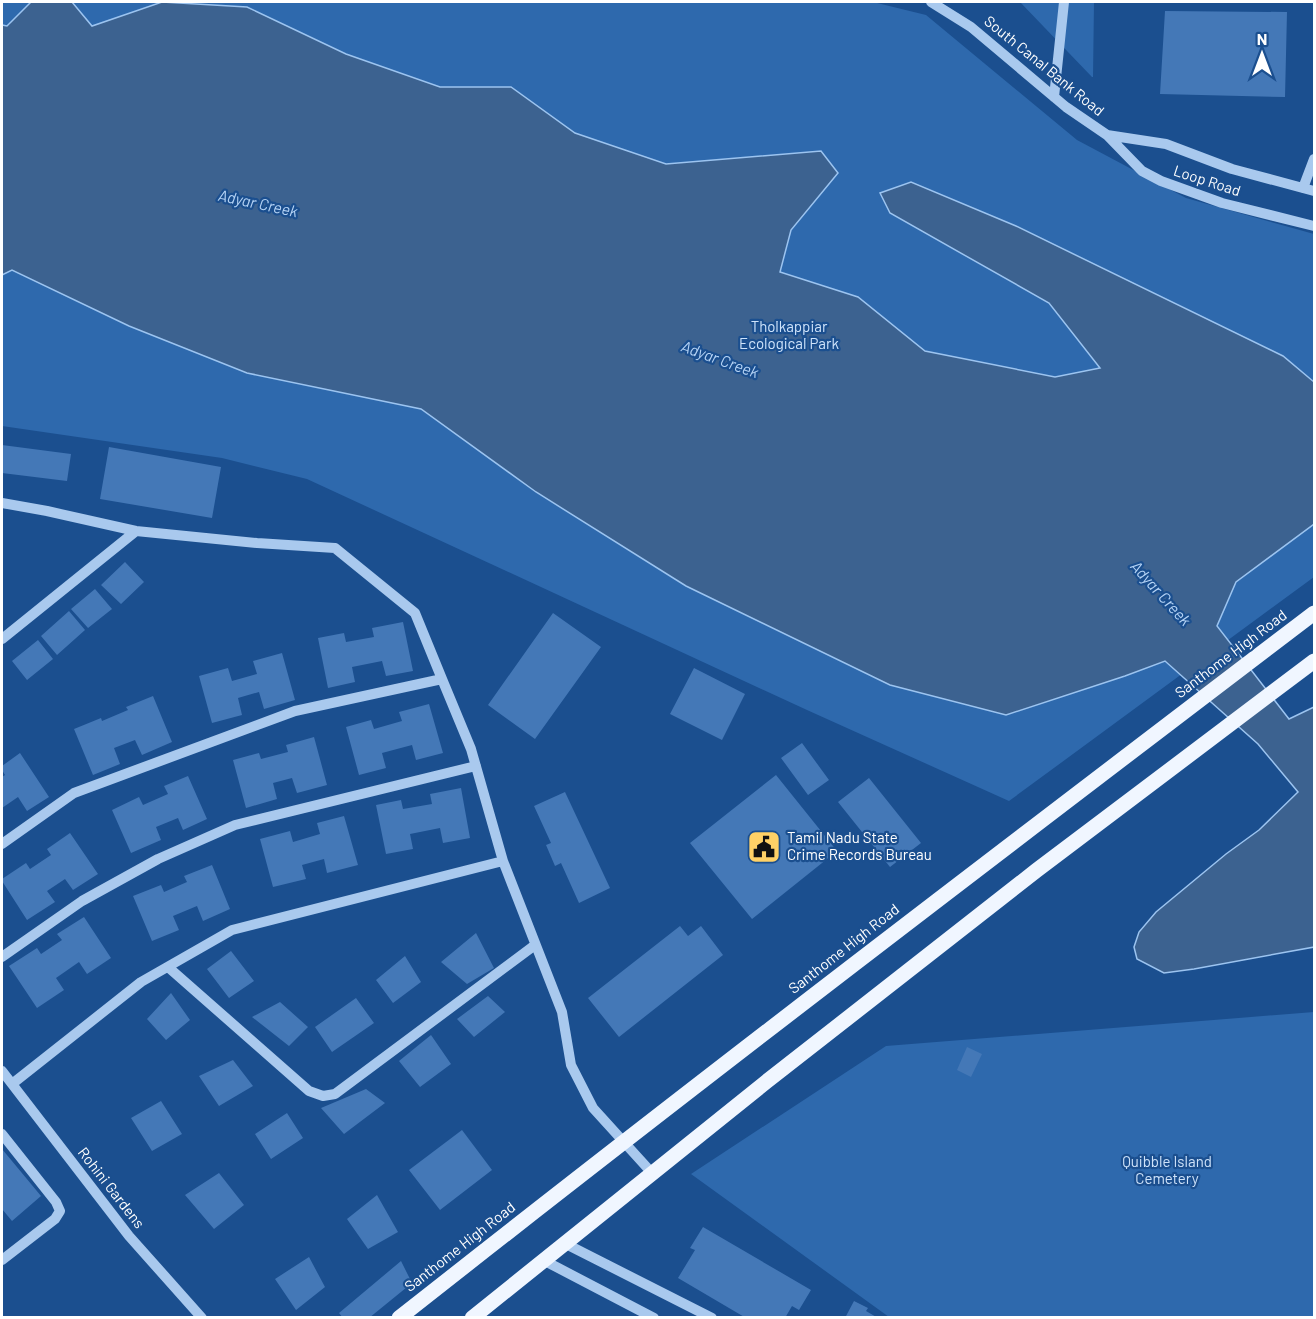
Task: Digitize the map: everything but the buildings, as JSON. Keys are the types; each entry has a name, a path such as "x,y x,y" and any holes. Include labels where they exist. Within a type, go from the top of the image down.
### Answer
{"main road":[{"name":"Santhome High Road","path":"399,1317 1017,839 1314,614"},
{"path":"472,1317 1037,870 1314,661"}],"street":[{"name":"South Canal Bank Road","path":"931,2 971,27 1066,107 1107,135 1166,144 1232,169 1309,190"},
{"path":"1054,96 1064,2"},
{"name":"Loop Road","path":"1107,135 1142,171 1161,181 1222,203 1314,226"},
{"path":"1309,190 1314,159"},
{"path":"2,503 136,531 334,548 415,613 476,766 503,861 562,1012 571,1065 593,1108 652,1173"},
{"path":"2,639 136,531"},
{"path":"2,844 74,793 295,711 442,679"},
{"path":"2,957 82,901 158,859 235,825 476,766"},
{"path":"12,1084 141,982 232,930 503,861"},
{"path":"168,967 309,1091 323,1096 335,1094 535,945"},
{"name":"Rohini Gardens","path":"2,1071 129,1236 202,1317"},
{"path":"2,1134 56,1202 60,1211 55,1219 2,1260"},
{"path":"564,1243 712,1317"},
{"path":"543,1260 654,1317"}],"green space":[{"name":"Tholkappiar Ecological Park","path":"2,2 873,2 926,15 1077,140 1186,198 1314,234 1314,577 1009,801 307,479 222,458 2,426"},
{"path":"1020,2 1094,2 1093,77 1092,77"},
{"name":"Quibble Island Cemetery","path":"1314,1012 1314,1317 889,1317 691,1174 886,1046"}],"water":[{"name":"Tholkappiar Ecological Park","path":"31,2 72,2 92,26 162,2 247,7 346,54 440,87 511,87 575,133 666,164 821,151 838,173 791,230 780,272 858,297 925,351 1055,377 1100,368 1049,303 890,213 880,193 911,182 1016,226 1283,356 1314,382 1314,524 1236,582 1217,626 1289,719 1314,707 1314,947 1164,973 1137,959 1134,947 1139,932 1156,912 1259,830 1298,792 1258,744 1165,661 1006,715 890,685 686,586 536,492 421,409 247,373 129,326 12,270 2,275 2,25 7,26"}],"place":[{"name":"Tamil Nadu State Crime Records Bureau","path":"764,847"}],"water label":[{"name":"Adyar Creek","path":"258,203"},
{"name":"Adyar Creek","path":"720,359"},
{"name":"Adyar Creek","path":"1161,593"}]}
